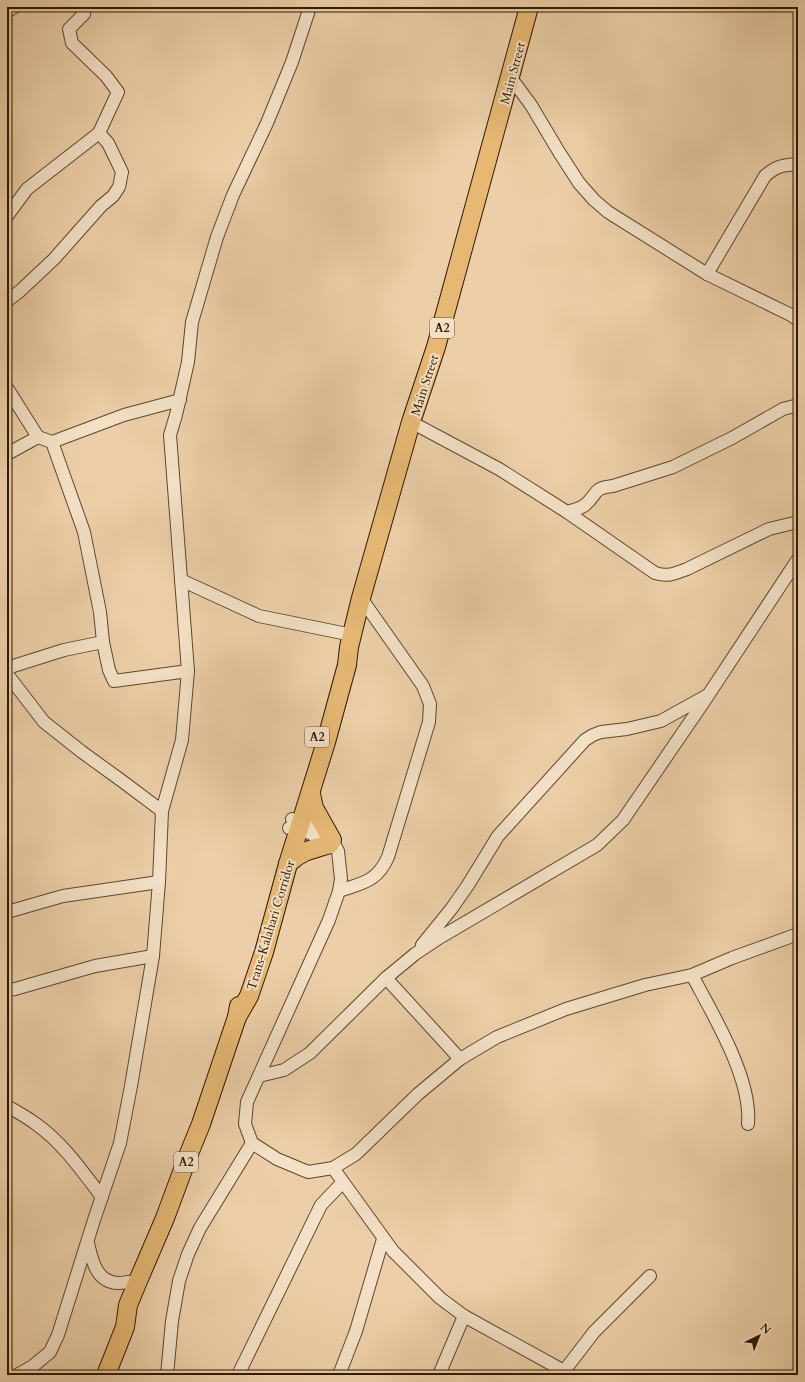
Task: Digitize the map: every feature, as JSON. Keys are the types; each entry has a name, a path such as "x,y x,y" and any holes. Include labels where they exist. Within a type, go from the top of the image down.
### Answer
{"highway":[{"name":"Main Street","path":"295,825 311,794 347,665 361,598 411,422 436,347 529,7"},
{"name":"Main Street","path":"295,825 340,662 351,641"},
{"path":"288,864 295,857 301,854 333,845 314,808 311,794"},
{"name":"Trans-Kalahari Corridor","path":"237,1017 248,996 261,959 288,864 295,825"},
{"name":"Trans-Kalahari Corridor","path":"94,1375 115,1322 128,1305 166,1218 188,1156 202,1124 237,1017 249,967 295,825"},
{"name":"Trans-Kalahari Corridor","path":"106,1375 125,1327 128,1305"}],"street":[{"path":"7,12 14,7"},
{"path":"7,216 27,189 100,133 118,92 106,76 72,43 69,29 84,14 85,8 83,7"},
{"path":"17,1375 33,1366 50,1352 58,1335 120,1143 153,956 159,882 162,811 182,740 188,671 170,435 180,400 188,362 192,322 217,237 233,195 267,123 292,62 310,7"},
{"path":"510,78 531,105 579,183 594,200 608,212 707,274 791,315 798,320"},
{"path":"7,301 20,291 54,259 100,206 113,196 118,187 122,172 108,143 100,133"},
{"path":"707,274 765,176 770,171 782,165 798,164"},
{"path":"7,388 38,437 52,442 124,415 180,400"},
{"path":"568,512 584,506 602,487 613,486 673,467 732,438 783,409 798,405"},
{"path":"411,422 499,469 568,512 655,573 664,576 687,569 769,529 798,522"},
{"path":"7,454 38,437"},
{"path":"52,442 84,532 100,612 103,642 109,670 114,681 188,671"},
{"path":"259,1076 284,1070 310,1053 386,978 415,954 597,845 623,820 708,696 798,559"},
{"path":"181,580 259,616 351,641"},
{"path":"339,892 367,882 384,866 429,722 430,704 423,686 361,598"},
{"path":"7,668 64,650 103,642"},
{"path":"7,674 44,722 162,811"},
{"path":"415,954 452,908 498,836 585,740 601,732 627,729 661,721 708,696"},
{"path":"295,825 333,845 342,879 329,920 247,1102 245,1124 252,1142 277,1159 308,1172 332,1168 356,1154 418,1094 460,1060 497,1037 566,1009 645,985 692,975 732,958 798,934"},
{"path":"7,912 63,896 159,882"},
{"path":"7,990 16,989 95,966 153,956"},
{"path":"692,975 735,1059 746,1096 749,1112 748,1124"},
{"path":"386,978 460,1060"},
{"path":"10,1111 36,1123 54,1138 102,1197"},
{"path":"167,1375 172,1321 179,1281 188,1254 200,1228 252,1142"},
{"path":"332,1168 392,1251 440,1298 464,1316 563,1373 594,1332 650,1276"},
{"path":"238,1375 321,1205 343,1182"},
{"path":"339,1375 356,1331 383,1239"},
{"path":"88,1243 98,1273 105,1279 117,1283 138,1281"},
{"path":"439,1375 464,1316"}]}
